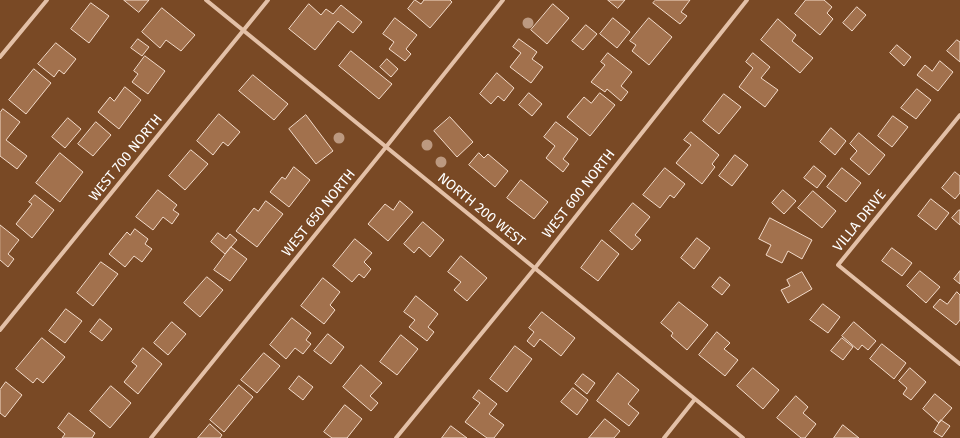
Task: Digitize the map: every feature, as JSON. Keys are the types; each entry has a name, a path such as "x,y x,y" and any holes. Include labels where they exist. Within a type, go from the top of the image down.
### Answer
{"street":[{"path":"0,57 47,0"},
{"name":"NORTH 200 WEST","path":"206,0 743,438"},
{"name":"WEST 700 NORTH","path":"0,330 268,0"},
{"name":"WEST 650 NORTH","path":"151,438 503,0"},
{"name":"WEST 600 NORTH","path":"396,438 535,268 747,0"},
{"name":"VILLA DRIVE","path":"960,114 838,265 960,364"},
{"path":"664,438 695,399"}],"building":[{"path":"124,0 149,0 139,12"},
{"path":"415,0 421,4 424,0 450,0 452,2 430,28 408,9"},
{"path":"608,0 625,0 618,8"},
{"path":"656,0 690,0 681,12 687,16 680,24 653,3"},
{"path":"806,0 824,0 832,7 827,13 833,19 820,35 795,14"},
{"path":"91,3 109,16 89,43 71,29"},
{"path":"309,4 321,15 326,9 333,14 341,5 362,22 353,33 338,21 315,50 289,29"},
{"path":"553,4 569,18 547,44 531,30"},
{"path":"857,7 866,15 852,31 843,23"},
{"path":"162,8 195,35 181,51 166,40 160,48 142,32"},
{"path":"395,18 417,35 406,49 411,54 405,61 389,49 394,42 383,34"},
{"path":"613,18 630,32 617,48 600,34"},
{"path":"649,18 672,37 649,65 632,51 636,45 630,41"},
{"path":"778,19 796,35 792,41 813,58 800,73 761,40"},
{"path":"586,25 597,34 583,50 572,41"},
{"path":"138,39 149,47 142,56 131,48"},
{"path":"519,39 537,52 532,59 543,67 531,83 510,67 521,53 513,47"},
{"path":"957,40 960,42 960,62 947,51"},
{"path":"56,43 76,59 64,74 59,70 54,77 38,64"},
{"path":"897,45 911,57 904,66 890,53"},
{"path":"351,51 392,84 379,99 339,66"},
{"path":"608,53 632,72 621,86 628,92 621,101 607,89 605,92 591,82 605,65 601,62"},
{"path":"753,53 770,67 761,78 778,90 765,107 739,87 753,68 746,62"},
{"path":"145,56 165,71 148,94 132,82 138,74 134,71"},
{"path":"387,59 398,69 391,77 380,67"},
{"path":"940,61 953,72 938,91 917,75 925,65 932,71"},
{"path":"34,69 51,83 26,114 9,100"},
{"path":"497,73 514,88 504,101 498,96 491,104 480,94"},
{"path":"253,75 288,104 274,120 239,91"},
{"path":"125,87 141,100 119,129 98,112 110,97 114,101"},
{"path":"917,89 931,100 916,119 901,108"},
{"path":"529,93 542,104 532,116 519,105"},
{"path":"600,93 615,105 590,136 567,117 584,97 591,103"},
{"path":"724,94 741,107 719,134 703,121"},
{"path":"3,109 20,122 6,140 27,156 17,169 0,156 0,113"},
{"path":"219,114 240,132 228,146 223,142 213,155 197,141"},
{"path":"306,115 333,151 316,164 289,129"},
{"path":"893,116 908,127 892,147 878,136"},
{"path":"450,117 473,142 457,157 434,131"},
{"path":"68,118 81,129 65,148 52,137"},
{"path":"96,122 111,135 93,156 78,144"},
{"path":"556,122 578,139 563,159 569,164 563,172 546,158 555,146 544,137"},
{"path":"831,128 846,141 835,155 820,142"},
{"path":"691,132 719,155 712,164 715,167 702,184 676,163 691,145 684,140"},
{"path":"859,133 885,155 869,175 850,159 857,151 850,144"},
{"path":"191,150 208,164 185,190 169,176"},
{"path":"60,153 83,172 60,202 36,183"},
{"path":"479,153 484,158 488,154 508,171 495,187 469,165"},
{"path":"735,155 748,165 732,186 719,176"},
{"path":"814,166 826,176 817,188 804,178"},
{"path":"294,167 310,180 289,207 270,192 282,177 285,179"},
{"path":"665,168 685,184 674,198 670,195 660,208 643,195"},
{"path":"842,168 861,183 846,202 827,187"},
{"path":"955,172 960,176 960,193 955,199 942,188"},
{"path":"521,180 548,202 534,219 507,198"},
{"path":"158,190 177,205 173,210 179,214 172,224 163,217 153,230 136,217"},
{"path":"783,190 796,201 784,214 772,203"},
{"path":"813,191 836,211 822,228 798,208"},
{"path":"35,195 54,210 32,238 16,224 32,204 29,202"},
{"path":"931,199 949,213 936,230 918,216"},
{"path":"266,201 283,214 257,247 236,231 254,208 258,211"},
{"path":"400,201 413,212 388,241 368,224 385,204 393,210"},
{"path":"633,203 650,217 635,235 641,240 632,250 610,231"},
{"path":"960,210 960,225 952,218"},
{"path":"770,218 812,240 802,259 788,251 782,263 766,255 771,245 759,239"},
{"path":"423,222 444,240 430,257 419,247 414,253 404,244"},
{"path":"0,225 19,240 8,254 14,259 8,267 0,260"},
{"path":"135,229 148,239 145,244 152,249 142,262 134,256 125,267 109,254 127,232 130,235"},
{"path":"218,233 226,239 230,234 237,240 225,254 211,242"},
{"path":"697,238 710,248 694,269 681,258"},
{"path":"355,239 372,253 364,262 371,269 364,278 359,274 352,282 333,266"},
{"path":"602,240 619,254 598,281 581,268"},
{"path":"231,247 247,259 230,281 214,270"},
{"path":"892,248 912,263 902,276 882,261"},
{"path":"461,256 487,278 467,301 454,290 461,282 448,272"},
{"path":"101,262 118,274 93,306 77,293"},
{"path":"920,271 940,287 926,303 907,286"},
{"path":"960,271 960,284 954,279"},
{"path":"802,272 812,289 788,303 781,290 790,286 787,280"},
{"path":"207,277 223,290 200,317 184,303"},
{"path":"720,277 730,285 722,295 712,287"},
{"path":"323,278 340,292 330,305 335,310 324,324 301,306"},
{"path":"957,292 960,295 960,320 956,325 933,307 940,299 947,304"},
{"path":"416,296 438,314 428,327 434,332 427,341 409,327 415,320 404,312"},
{"path":"679,302 708,325 687,350 671,336 673,333 661,323"},
{"path":"823,304 840,317 828,333 810,320"},
{"path":"66,309 82,321 65,343 49,331"},
{"path":"542,312 575,338 561,356 540,339 534,347 527,341 534,332 529,328"},
{"path":"292,318 311,333 306,340 311,344 303,354 295,348 286,359 270,345"},
{"path":"100,319 112,329 102,341 90,332"},
{"path":"172,322 186,334 168,355 154,343"},
{"path":"854,322 876,341 868,350 862,345 858,350 842,336"},
{"path":"717,332 730,343 724,349 738,360 725,376 699,355"},
{"path":"328,334 344,347 331,364 314,351"},
{"path":"401,335 418,349 397,375 380,362"},
{"path":"42,338 65,357 43,383 37,378 33,383 16,369"},
{"path":"842,338 853,347 843,360 831,351"},
{"path":"882,344 906,363 894,379 870,359"},
{"path":"515,346 532,359 507,392 490,379"},
{"path":"143,348 162,364 138,394 124,382 137,366 132,362"},
{"path":"264,353 280,366 257,393 241,380"},
{"path":"361,365 382,383 370,396 378,403 371,411 343,387"},
{"path":"753,368 779,390 763,409 737,386"},
{"path":"910,368 926,382 911,400 903,394 907,388 899,381"},
{"path":"618,373 639,390 628,404 639,413 629,426 597,401"},
{"path":"583,374 595,383 587,394 575,384"},
{"path":"299,376 313,387 303,400 289,389"},
{"path":"6,382 22,395 5,417 0,413 0,390"},
{"path":"239,385 253,397 224,432 210,420"},
{"path":"111,386 131,403 110,428 90,411"},
{"path":"573,388 588,400 577,415 561,402"},
{"path":"479,390 497,404 489,414 504,425 494,438 487,438 465,422 480,403 473,398"},
{"path":"935,394 952,408 939,423 923,409"},
{"path":"796,396 808,407 803,413 816,424 805,438 801,438 777,418"},
{"path":"345,405 362,419 347,438 332,438 324,432"},
{"path":"69,413 95,433 92,438 62,438 65,434 58,428"},
{"path":"605,419 620,431 614,438 589,438"},
{"path":"941,420 950,426 942,437 934,432"},
{"path":"210,424 222,435 220,438 198,438"},
{"path":"843,425 859,438 834,438"},
{"path":"451,426 467,438 442,438"}]}
